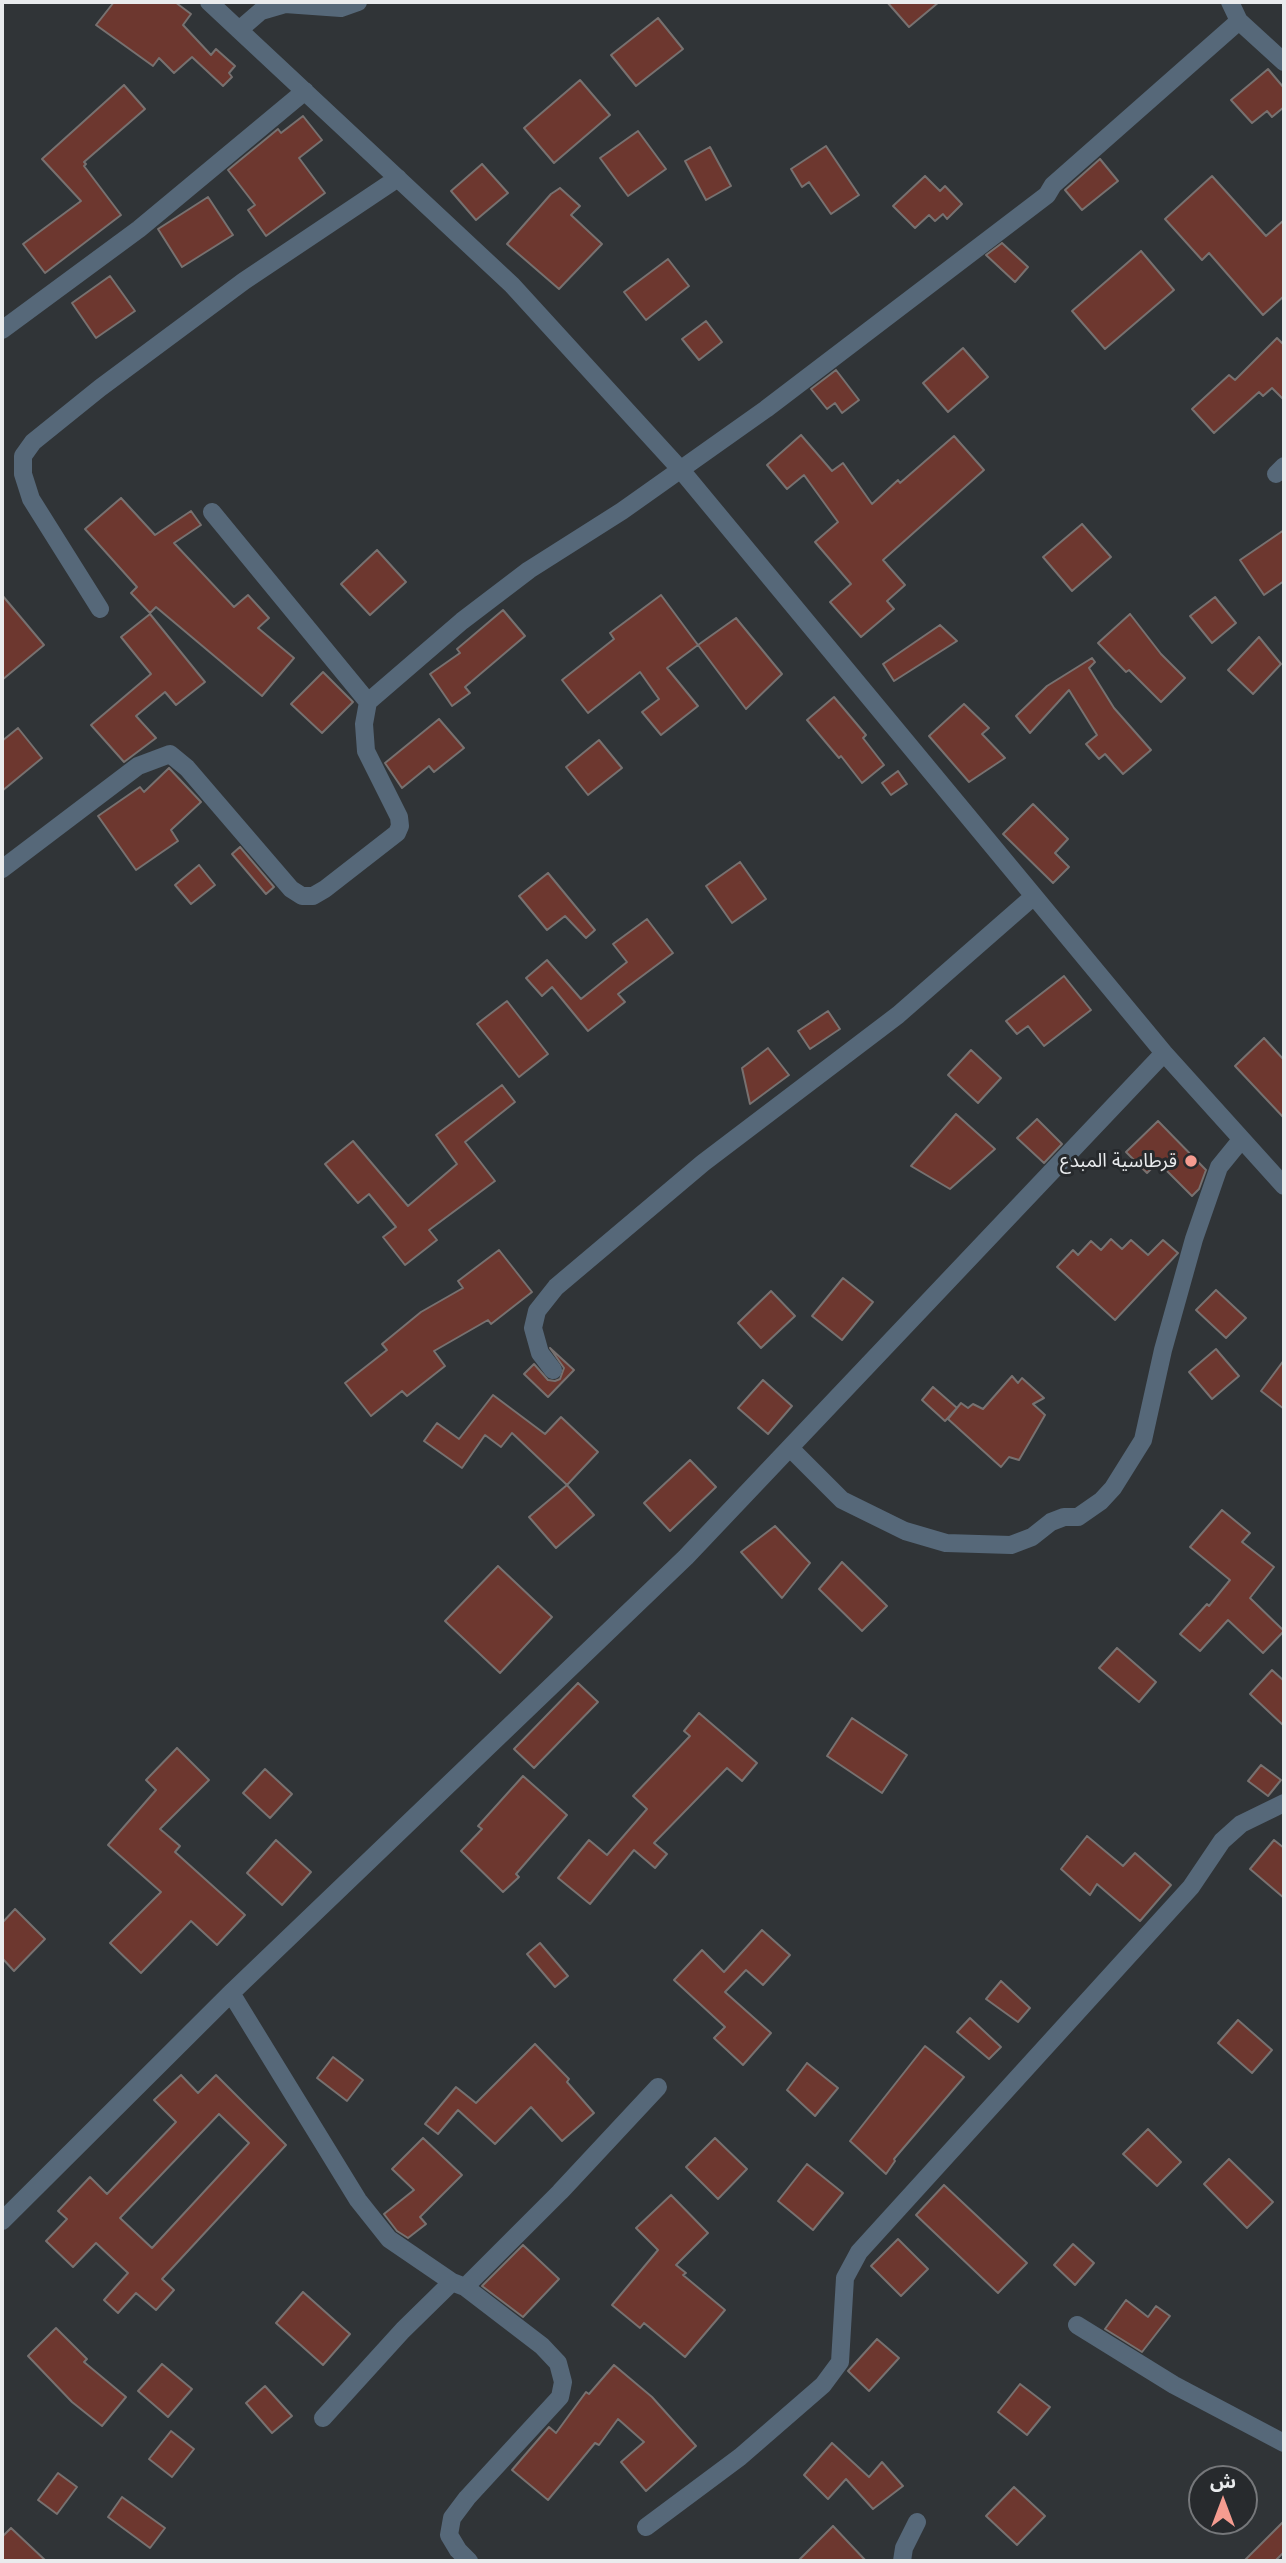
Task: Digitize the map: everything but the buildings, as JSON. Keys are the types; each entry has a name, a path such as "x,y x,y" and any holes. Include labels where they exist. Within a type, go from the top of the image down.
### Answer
{"street":[{"path":"209,2 512,285 681,470 1164,1053 1284,1186"},
{"path":"239,30 261,11 285,4 341,8 358,2"},
{"path":"1230,2 1239,21 1284,62"},
{"path":"2,869 138,766 170,754 187,768 291,889 302,896 313,896 325,889 397,833 400,826 399,817 366,751 364,724 368,702 462,621 529,570 622,512 915,298 1046,195 1053,185 1239,21"},
{"path":"2,330 139,229 305,91"},
{"path":"100,609 32,499 23,474 23,456 33,442 100,388 244,281 398,178"},
{"path":"212,512 368,702"},
{"path":"553,1370 540,1353 533,1328 537,1311 556,1287 704,1163 898,1015 1034,896"},
{"path":"2,2221 231,1993 686,1557 1164,1053"},
{"path":"790,1448 842,1500 905,1531 946,1543 1010,1545 1032,1537 1051,1522 1064,1517 1078,1517 1101,1502 1114,1488 1143,1440 1163,1350 1194,1239 1219,1167 1241,1140"},
{"path":"646,2527 740,2457 823,2385 840,2362 845,2278 859,2252 1191,1887 1222,1841 1241,1824 1284,1803"},
{"path":"231,1993 358,2200 389,2239 459,2284 542,2346 558,2363 563,2382 560,2397 467,2498 452,2518 449,2535 469,2561"},
{"path":"323,2417 403,2330 459,2284 560,2192 658,2087"},
{"path":"1077,2325 1174,2385 1284,2443"},
{"path":"902,2561 904,2548 917,2522"}],"place":[{"name":"قرطاسية المبدع","path":"1191,1161"}]}
